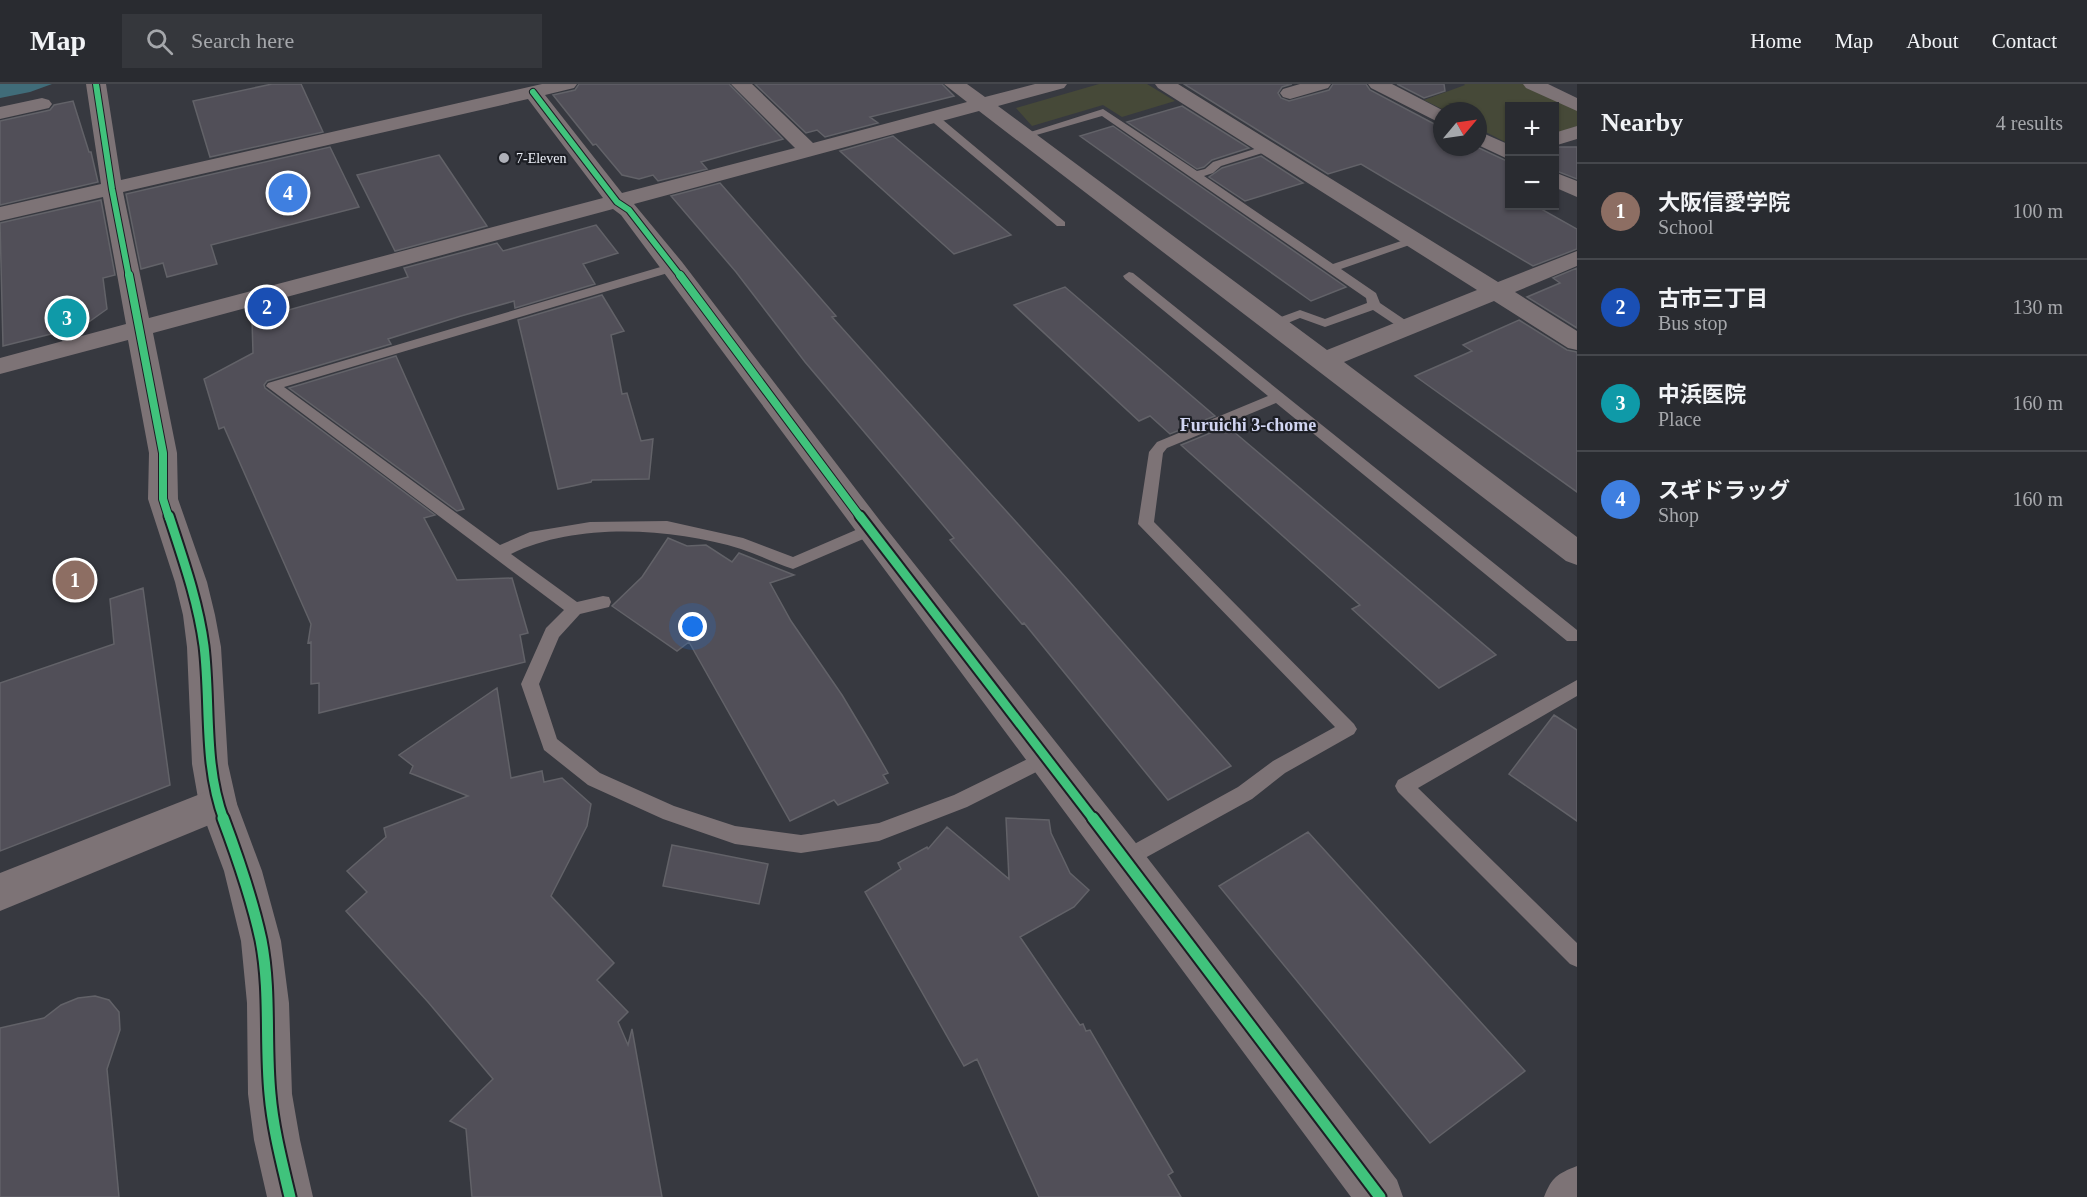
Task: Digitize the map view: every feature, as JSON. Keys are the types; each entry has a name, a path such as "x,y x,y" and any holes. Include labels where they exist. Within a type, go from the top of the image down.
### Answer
{"street":[{"path":"0,214 530,88 567,84"},
{"path":"741,84 809,150"},
{"path":"954,84 1026,135 1577,553"},
{"path":"0,366 1057,84"},
{"path":"1166,84 1577,342"},
{"path":"1290,93 1321,84"},
{"path":"1378,84 1433,113"},
{"path":"1533,84 1577,105"},
{"path":"96,85 112,189 162,453 163,499 191,582 199,615 204,647 210,764 218,804 243,872 261,940 268,1003 270,1094 277,1140 290,1197"},
{"path":"530,88 617,202 629,210 674,267 870,530 1125,860 1380,1197"},
{"path":"0,113 42,104"},
{"path":"1559,138 1577,132"},
{"path":"1487,142 1505,152"},
{"path":"1559,181 1577,190"},
{"path":"1323,360 1577,258"},
{"path":"0,892 218,804"},
{"path":"1567,1197 1577,1189"}],"lane":[{"path":"1026,135 1103,112 1334,268 1372,296 1374,305 1407,327"},
{"path":"933,117 1061,224"},
{"path":"1196,175 1209,171 1217,164 1268,148"},
{"path":"1334,268 1414,240"},
{"path":"576,609 273,386 674,267"},
{"path":"1129,276 1573,636"},
{"path":"1275,324 1300,314 1325,323 1374,305"},
{"path":"1125,860 1245,793 1279,767 1348,729 1146,524 1156,452 1162,445 1277,397"},
{"path":"500,552 530,538 590,528 667,527 743,544 793,563 870,530"},
{"path":"603,602 576,609 552,633 530,684 550,744 594,779 670,813 735,836 801,844 879,832 960,801 1046,758"},
{"path":"1577,687 1404,786 1577,957"}],"green space":[{"path":"1099,84 1147,84 1175,101 1122,117 1103,105 1032,126 1016,108"},
{"path":"1525,84 1577,109 1577,126 1559,133 1559,102 1505,102 1505,142 1487,133 1487,102 1433,102 1433,104 1424,100 1465,85"}],"water":[{"path":"0,84 52,84 30,92 0,98"}],"building":[{"path":"272,84 301,84 323,132 210,157 193,101"},
{"path":"579,84 729,84 783,139 701,162 707,169 658,181 653,175 639,179 622,175 596,144 593,145 553,95 575,90"},
{"path":"755,84 942,84 954,96 870,117 878,123 825,137 817,130 806,133"},
{"path":"1184,84 1292,84 1282,87 1278,93 1281,98 1289,101 1329,90 1333,84 1366,84 1370,90 1433,123 1433,156 1487,156 1487,152 1505,160 1505,210 1543,210 1577,229 1577,249 1533,266 1361,164 1328,174"},
{"path":"1397,84 1444,84 1445,91 1424,98"},
{"path":"73,101 89,152 91,152 98,182 0,205 0,121 50,110 54,105"},
{"path":"1182,106 1249,148 1212,160 1204,167 1197,169 1127,122"},
{"path":"1113,126 1346,287 1311,301 1080,136"},
{"path":"893,136 1011,235 954,254 840,151"},
{"path":"330,147 359,207 211,245 217,264 167,277 163,263 141,269 126,194"},
{"path":"1559,147 1577,147 1577,179 1559,172"},
{"path":"439,155 487,226 395,251 357,175"},
{"path":"1261,156 1303,183 1245,201 1209,177 1222,168"},
{"path":"720,183 836,316 832,317 1231,766 1168,800 1024,623 1022,624 950,540 954,538 805,362 736,272 671,196"},
{"path":"101,200 115,275 103,278 107,309 83,326 3,346 0,223"},
{"path":"596,225 618,253 583,264 595,284 515,308 514,301 461,316 388,339 391,344 267,381 264,385 435,515 424,518 457,580 512,578 528,633 520,635 525,662 319,713 319,683 311,684 311,642 308,643 311,624 224,427 219,429 204,379 253,353 252,320 408,277 404,268 497,243 503,251"},
{"path":"1577,268 1577,328 1527,297 1560,283 1553,278"},
{"path":"1065,287 1215,416 1170,434 1150,416 1139,421 1014,305"},
{"path":"602,295 624,331 611,335 622,394 627,393 641,441 653,439 649,479 592,480 558,489 518,320"},
{"path":"1519,320 1567,350 1577,352 1577,492 1415,376 1472,351 1463,345"},
{"path":"396,356 464,509 457,511 289,388"},
{"path":"1227,426 1496,655 1439,688 1352,609 1360,605 1181,445"},
{"path":"668,538 687,546 706,545 732,562 739,553 794,575 770,583 791,621 842,695 869,740 888,773 883,775 888,783 838,805 834,800 790,821 689,642 677,651 612,606 642,577"},
{"path":"143,588 170,785 0,851 0,683 114,644 110,599"},
{"path":"497,688 511,778 542,771 544,782 562,778 591,804 587,826 551,896 614,963 597,980 628,1012 618,1022 628,1045 632,1029 662,1197 472,1197 466,1129 450,1121 493,1079 346,911 367,892 347,871 386,837 384,828 468,796 410,773 413,766 399,755"},
{"path":"1554,715 1577,730 1577,821 1509,774"},
{"path":"1006,818 1049,820 1051,833 1070,873 1089,890 1074,907 1020,937 1080,1025 1083,1024 1086,1031 1090,1030 1173,1172 1168,1175 1181,1197 1039,1197 977,1059 964,1066 865,892 901,869 898,863 927,847 928,849 947,827 1009,879"},
{"path":"1308,832 1525,1071 1430,1143 1219,886"},
{"path":"672,845 768,864 759,904 663,886"},
{"path":"95,996 109,1000 119,1012 120,1030 107,1069 119,1197 0,1197 0,1028 44,1018 61,1005 78,998"}],"cycle path":[{"path":"96,84 112,189 163,453 163,499 191,582 199,615 204,647 210,764 218,804 243,871 261,941 268,1003 270,1094 277,1140 290,1197"},
{"path":"533,92 617,202 629,210 674,267 870,530 1125,860 1380,1197"}],"place":[{"name":"7-Eleven","path":"504,158"},
{"name":"スギドラッグ","path":"288,193"},
{"name":"古市三丁目","path":"267,307"},
{"name":"中浜医院","path":"67,318"},
{"name":"大阪信愛学院","path":"75,580"}],"district":[{"name":"Furuichi 3-chome","path":"1248,425"}]}
